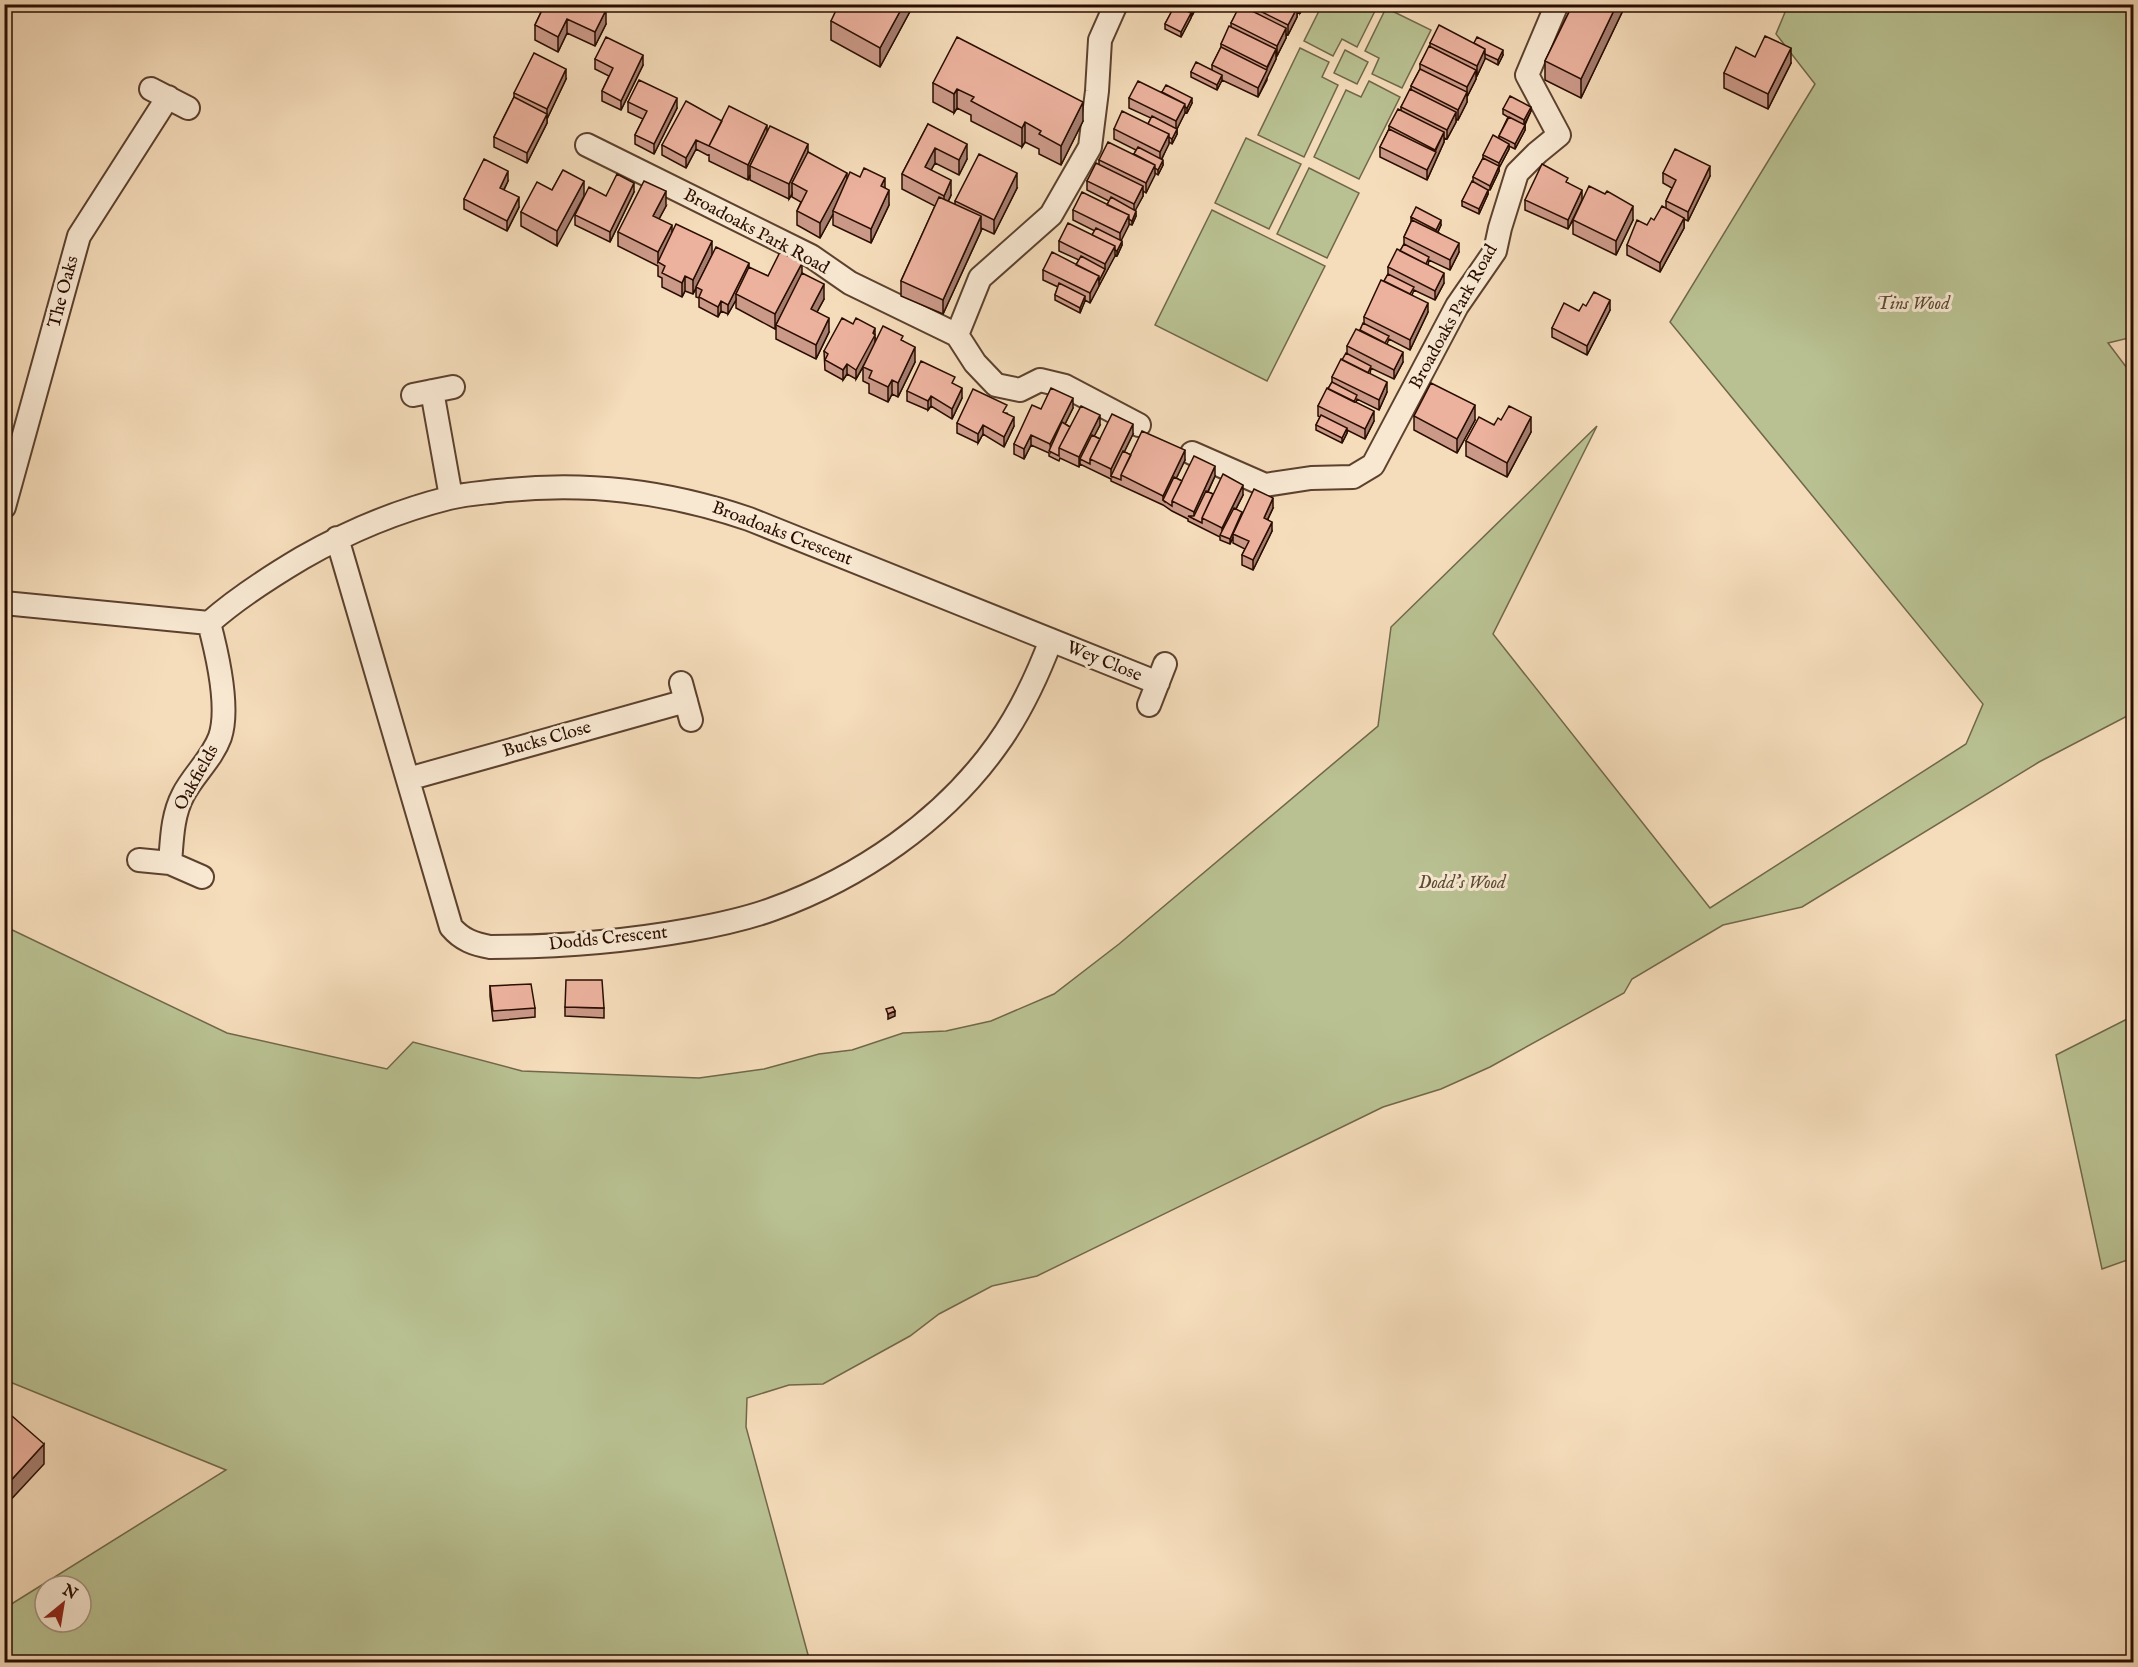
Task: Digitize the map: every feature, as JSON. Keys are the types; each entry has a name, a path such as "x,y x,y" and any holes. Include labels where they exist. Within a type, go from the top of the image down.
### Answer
{"street":[{"path":"1116,4 1100,40 1090,147 1051,215 980,278 957,335 975,363 996,385 1020,390 1040,380 1065,387 1139,425"},
{"name":"Broadoaks Park Road","path":"1192,453 1265,485 1311,478 1353,477 1373,465 1457,306 1495,251 1517,173 1559,135 1527,75 1557,4"},
{"name":"The Oaks","path":"4,507 79,236 160,93 188,108"},
{"name":"Broadoaks Park Road","path":"587,145 811,256 850,283 957,335"},
{"path":"432,391 451,497"},
{"name":"Broadoaks Crescent","path":"209,623 226,608 280,571 337,538 391,515 451,497 563,486 641,492 712,507 749,519 1051,640"},
{"name":"Dodds Crescent","path":"337,538 451,927 467,941 490,947 587,945 713,925 772,910 830,885 878,856 937,811 997,745 1041,668 1051,640"},
{"path":"4,603 209,623"},
{"name":"Oakfields","path":"170,863 175,816 182,796 215,747 223,724 219,668 209,623"},
{"name":"Wey Close","path":"1051,640 1161,674 1149,705"},
{"name":"Bucks Close","path":"408,779 686,702"},
{"path":"139,860 170,863 202,878"}],"green space":[{"path":"1322,5 1378,5 1357,47 1342,39 1333,56 1304,41"},
{"path":"1788,5 2133,5 2133,337 2108,343 2133,376 2133,713 2039,762 1802,907 1723,925 1632,979 1624,993 1490,1067 1441,1089 1383,1107 1037,1276 992,1286 939,1314 910,1336 823,1384 789,1385 747,1398 746,1427 810,1662 5,1662 5,1608 33,1591 33,1634 93,1634 93,1574 59,1574 226,1470 5,1380 4,926 227,1033 387,1069 413,1042 522,1071 699,1078 764,1069 819,1054 852,1050 903,1033 946,1031 991,1021 1054,994 1119,944 1378,726 1391,627 1597,426 1493,634 1710,908 1966,744 1983,704 1670,322 1815,84 1776,34"},
{"path":"1386,8 1431,30 1402,88 1372,74 1379,58 1365,51"},
{"path":"1300,48 1329,62 1322,77 1338,85 1304,157 1258,135"},
{"path":"1345,50 1368,62 1357,84 1334,73"},
{"path":"1369,81 1400,97 1359,179 1314,157 1346,90 1361,97"},
{"path":"1246,138 1301,164 1269,229 1215,203"},
{"path":"1309,168 1359,193 1327,258 1277,234"},
{"path":"1212,210 1325,266 1267,381 1155,325"},
{"path":"2133,1016 2133,1258 2102,1269 2056,1055"}],"building":[{"path":"545,4 595,4 606,10 595,32 567,19 558,37 535,25"},
{"path":"839,4 904,4 880,48 831,21"},
{"path":"1178,4 1195,4 1192,11"},
{"path":"1246,4 1290,4 1297,8 1288,25"},
{"path":"1573,4 1617,4 1581,79 1545,61"},
{"path":"1175,5 1191,13 1181,32 1165,24"},
{"path":"1240,5 1286,28 1277,46 1231,23"},
{"path":"1439,25 1485,49 1477,66 1430,43"},
{"path":"1229,26 1276,49 1267,67 1221,44"},
{"path":"1765,36 1791,48 1768,94 1724,73 1736,47 1755,57"},
{"path":"606,37 643,55 621,101 602,91 613,68 595,59"},
{"path":"957,37 1083,102 1061,146 1039,134 1041,131 1025,122 1022,128 971,101 974,97 957,89 954,94 933,83"},
{"path":"1477,37 1503,50 1498,60 1485,54 1485,49 1474,43"},
{"path":"1429,46 1476,70 1467,87 1420,64"},
{"path":"1221,47 1267,70 1258,88 1212,65"},
{"path":"534,53 566,69 547,109 514,93"},
{"path":"1196,62 1222,75 1217,85 1191,72"},
{"path":"1420,69 1467,92 1458,110 1411,86"},
{"path":"639,80 677,98 654,144 635,135 647,111 628,102"},
{"path":"1138,81 1185,104 1176,121 1129,98"},
{"path":"1166,85 1192,98 1187,108 1185,104 1162,92"},
{"path":"1410,89 1456,112 1447,130 1401,107"},
{"path":"1510,96 1531,107 1524,120 1503,109"},
{"path":"514,97 547,114 527,153 494,137"},
{"path":"686,101 722,121 709,146 696,140 686,158 662,145"},
{"path":"729,106 767,125 748,165 709,146"},
{"path":"1398,109 1444,132 1435,150 1389,126"},
{"path":"1122,111 1169,134 1160,152 1114,129"},
{"path":"1152,116 1177,129 1172,139 1169,134 1148,124"},
{"path":"1509,117 1525,125 1515,144 1499,136"},
{"path":"928,124 967,144 959,160 935,148 925,167 951,180 944,196 902,174"},
{"path":"770,126 808,144 789,184 750,166"},
{"path":"1389,129 1436,152 1427,170 1380,147"},
{"path":"1493,135 1509,144 1499,163 1483,155"},
{"path":"1108,142 1155,165 1146,183 1099,160"},
{"path":"1138,147 1163,160 1158,170 1155,165 1134,154"},
{"path":"1675,149 1710,166 1688,212 1666,201 1676,180 1663,173"},
{"path":"808,152 847,173 820,223 797,211 807,191 792,183"},
{"path":"979,154 1017,173 994,220 955,201"},
{"path":"1483,158 1499,166 1490,186 1473,177"},
{"path":"484,159 508,171 500,188 519,197 507,221 464,199"},
{"path":"1096,163 1143,186 1134,204 1087,181"},
{"path":"1542,164 1568,178 1566,182 1582,190 1568,220 1525,200"},
{"path":"864,168 885,178 881,186 889,190 871,229 833,211 850,172 860,177"},
{"path":"563,170 584,181 557,231 521,212 537,182 552,190"},
{"path":"617,174 634,183 610,232 575,215 589,187 606,196"},
{"path":"644,181 666,191 653,216 672,225 658,252 618,232"},
{"path":"1472,181 1488,190 1479,209 1462,201"},
{"path":"1589,186 1605,194 1607,191 1633,206 1616,241 1573,220"},
{"path":"1082,192 1129,215 1120,233 1073,210"},
{"path":"939,197 981,216 943,300 901,281"},
{"path":"1111,197 1136,211 1132,221 1129,215 1107,205"},
{"path":"1662,206 1684,218 1660,263 1627,245 1637,220 1647,225 1651,218 1654,220"},
{"path":"1416,207 1441,220 1436,230 1411,217"},
{"path":"1412,220 1459,243 1450,260 1404,237"},
{"path":"1068,223 1115,246 1105,264 1059,241"},
{"path":"676,224 712,241 693,280 685,276 682,283 662,273 665,266 658,262"},
{"path":"1096,228 1122,241 1117,251 1115,246 1092,235"},
{"path":"1404,244 1429,257 1426,264 1400,251"},
{"path":"716,247 749,263 728,305 721,301 718,307 699,297 702,290 696,287"},
{"path":"1397,249 1444,273 1435,291 1388,267"},
{"path":"780,252 802,263 775,314 736,294 749,267 768,276"},
{"path":"1052,252 1099,276 1090,293 1043,270"},
{"path":"1081,256 1105,269 1099,281 1099,276 1076,265"},
{"path":"802,273 824,284 811,309 829,318 816,345 776,325"},
{"path":"1388,274 1414,287 1410,294 1384,281"},
{"path":"1381,280 1428,303 1410,340 1364,317"},
{"path":"1059,283 1085,296 1080,308 1055,295"},
{"path":"1594,292 1610,300 1587,346 1552,328 1564,303 1579,311 1583,304 1586,306"},
{"path":"842,318 853,324 856,318 875,328 873,333 875,335 856,370 847,364 843,370 825,360 828,354 824,351"},
{"path":"1363,323 1389,336 1385,343 1360,330"},
{"path":"883,326 903,336 901,340 915,347 898,383 892,380 888,387 869,378 872,371 863,367"},
{"path":"1356,329 1403,352 1394,370 1347,346"},
{"path":"1346,353 1371,366 1368,373 1342,360"},
{"path":"1341,359 1387,382 1379,400 1332,377"},
{"path":"921,361 955,377 952,383 962,388 952,409 931,396 928,401 907,391"},
{"path":"1332,382 1357,395 1354,402 1328,389"},
{"path":"1431,383 1475,405 1457,439 1414,416"},
{"path":"1051,388 1073,398 1050,444 1031,435 1024,449 1014,444 1032,405 1041,409"},
{"path":"1327,388 1374,411 1365,429 1318,406"},
{"path":"973,389 1007,405 1003,412 1014,417 1004,437 983,425 978,434 957,423"},
{"path":"1081,406 1100,415 1079,457 1059,448"},
{"path":"1509,406 1531,417 1507,463 1466,441 1479,417 1494,425 1498,418 1501,420"},
{"path":"1112,414 1133,424 1111,469 1090,459"},
{"path":"1321,415 1347,428 1342,438 1316,425"},
{"path":"1062,422 1070,427 1059,448 1059,456 1049,451"},
{"path":"1142,431 1185,450 1163,496 1121,475"},
{"path":"1092,435 1100,439 1090,459 1090,464 1080,459"},
{"path":"1123,451 1131,455 1121,475 1121,480 1111,476"},
{"path":"1194,456 1215,466 1194,512 1172,501"},
{"path":"1223,474 1243,485 1222,528 1202,518"},
{"path":"1174,477 1182,481 1172,501 1172,506 1163,500"},
{"path":"1254,489 1273,498 1264,518 1272,522 1253,560 1242,555 1249,541 1233,534"},
{"path":"1206,491 1213,494 1202,523 1188,516 1194,516"},
{"path":"1234,508 1242,512 1230,539 1220,535"},
{"path":"566,980 602,980 604,1008 565,1007"},
{"path":"531,984 535,1008 493,1011 490,986"},
{"path":"893,1007 895,1011 888,1014 886,1009"},
{"path":"4,1409 44,1444 4,1488"}],"park label":[{"name":"Tins Wood","path":"1913,304"},
{"name":"Dodd's Wood","path":"1462,883"}]}
